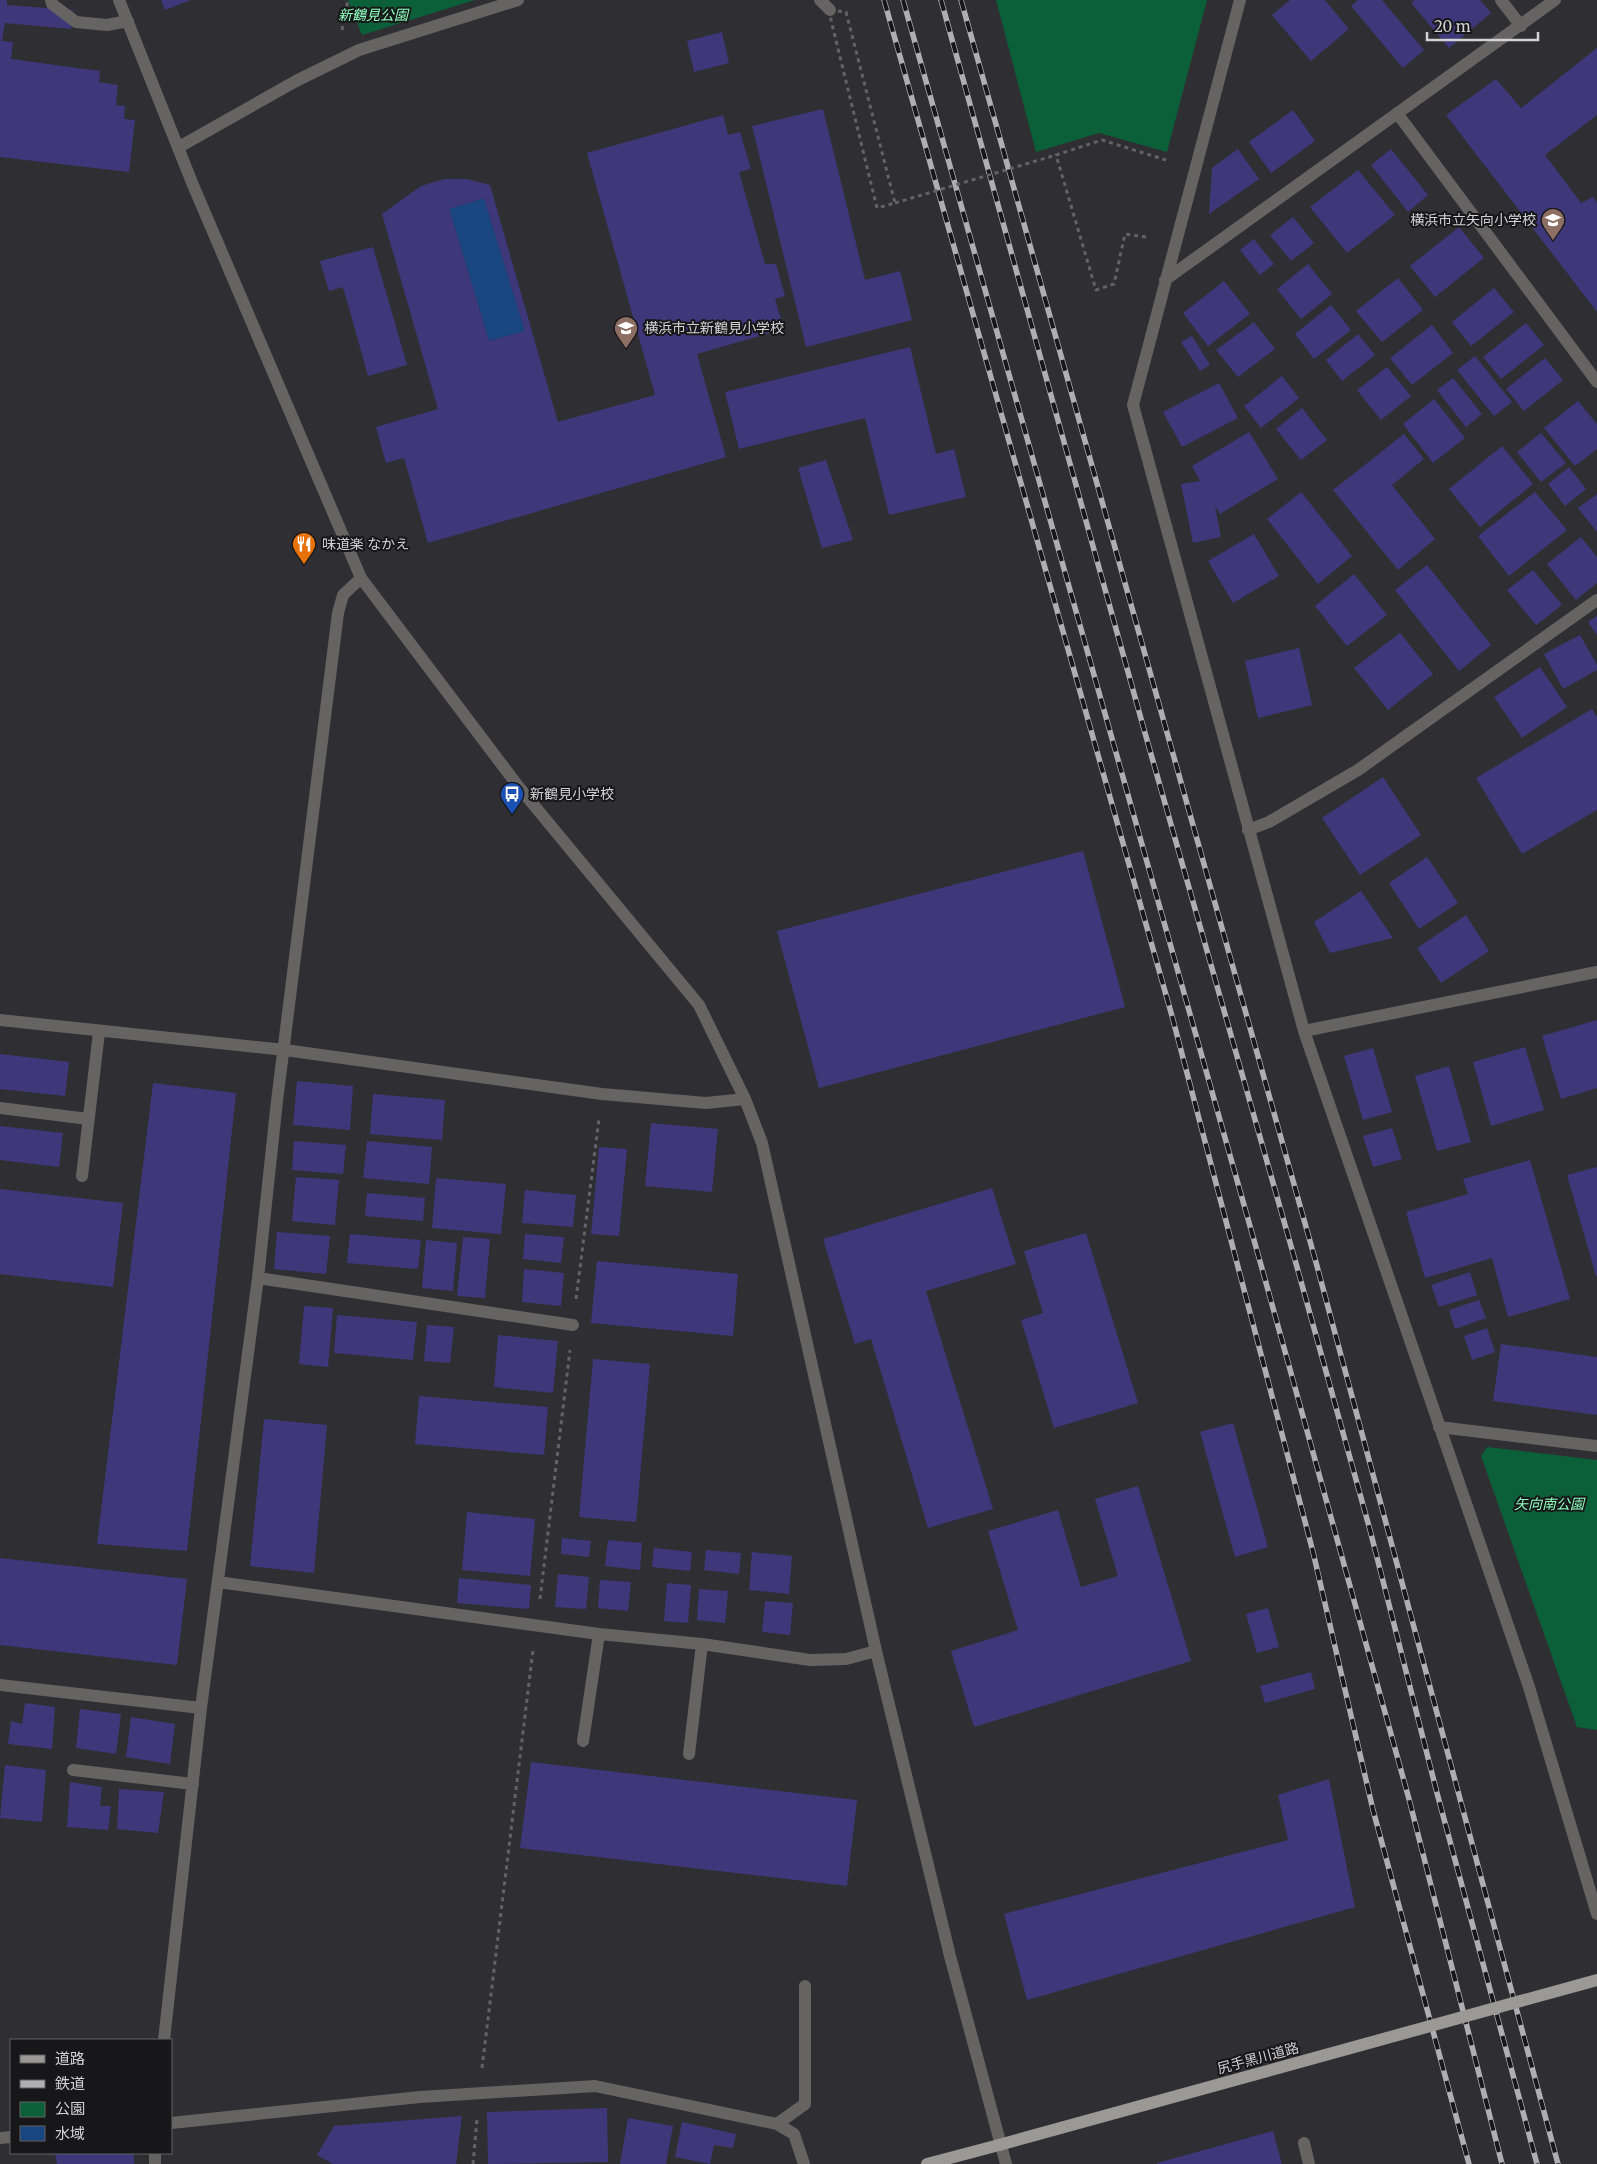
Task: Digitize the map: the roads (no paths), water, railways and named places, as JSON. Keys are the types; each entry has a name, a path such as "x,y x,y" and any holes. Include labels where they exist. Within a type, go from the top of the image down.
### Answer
{"main road":[{"name":"尻手黒川道路","path":"927,2164 1597,1980"}],"street":[{"path":"51,0 52,4 76,22 107,25 128,21"},
{"path":"120,0 179,147 362,578 518,786 699,1005 745,1099 762,1143 876,1650 950,1956 999,2145 1006,2164"},
{"path":"179,147 296,81 359,50 518,0"},
{"path":"820,0 830,10"},
{"path":"1240,0 1133,405 1304,1030 1529,1687 1597,1914"},
{"path":"1501,0 1520,26"},
{"path":"1165,280 1555,0"},
{"path":"1397,114 1597,382"},
{"path":"164,2039 201,1708 258,1278 277,1101 285,1050 338,612 343,595 362,578"},
{"path":"1248,830 1269,822 1358,770 1597,600"},
{"path":"1304,1030 1597,972"},
{"path":"0,1020 98,1032 285,1050 602,1094 706,1103 745,1099"},
{"path":"82,1176 98,1032"},
{"path":"0,1108 88,1119"},
{"path":"258,1278 573,1325"},
{"path":"1439,1427 1597,1446"},
{"path":"218,1582 599,1634 702,1644 810,1660 846,1658 876,1650"},
{"path":"583,1741 599,1634"},
{"path":"689,1754 702,1644"},
{"path":"0,1685 201,1708"},
{"path":"74,1770 193,1784"},
{"path":"777,2124 804,2104 805,1986"},
{"path":"172,2123 420,2097 595,2086 777,2124 794,2134 804,2164"},
{"path":"1304,2143 1309,2164"}],"water":[{"path":"484,198 525,331 489,341 449,209"}],"railway":[{"path":"884,0 1172,1016 1313,1552 1373,1810 1469,2164"},
{"path":"903,0 1263,1272 1409,1799 1502,2164"},
{"path":"941,0 1370,1530 1437,1793 1537,2164"},
{"path":"961,0 1317,1266 1558,2164"}],"place":[{"name":"横浜市立矢向小学校","path":"1553,241"},
{"name":"横浜市立新鶴見小学校","path":"626,349"},
{"name":"味道楽 なかえ","path":"304,565"},
{"name":"新鶴見小学校","path":"512,815"}],"park label":[{"name":"新鶴見公園","path":"373,15"},
{"name":"矢向南公園","path":"1549,1504"}]}
